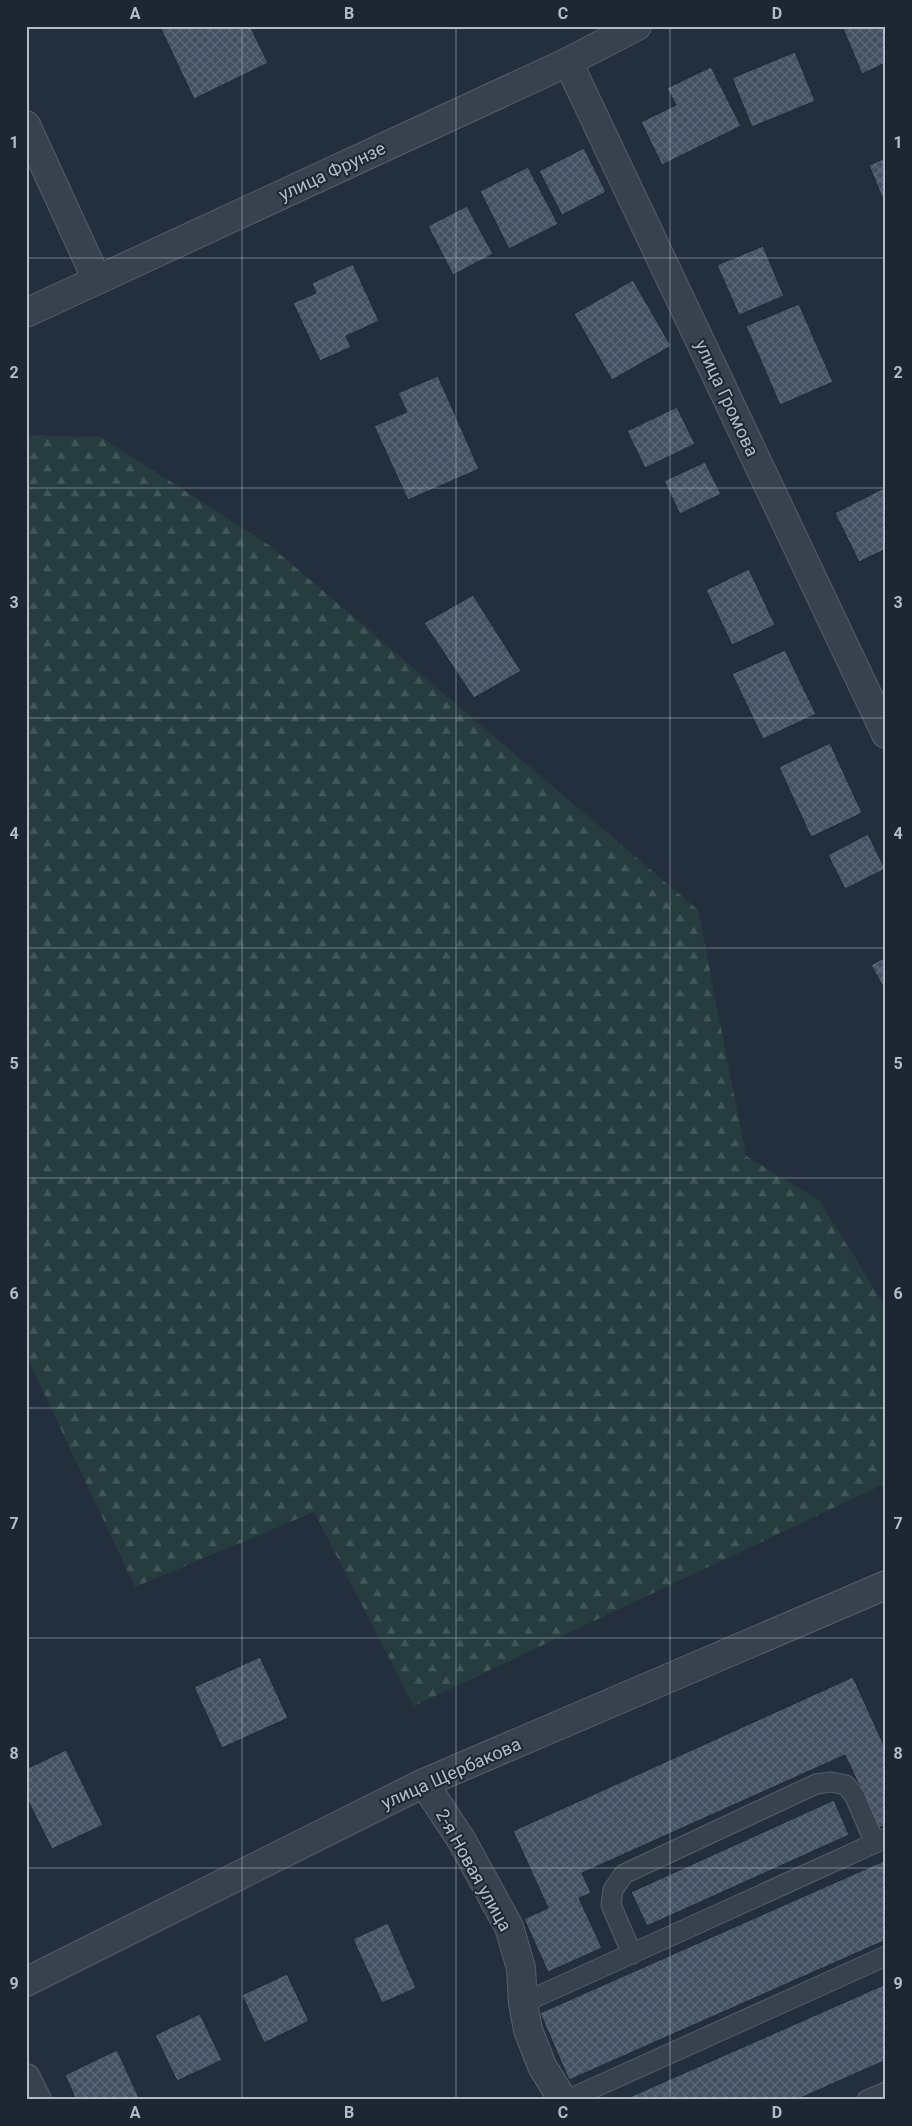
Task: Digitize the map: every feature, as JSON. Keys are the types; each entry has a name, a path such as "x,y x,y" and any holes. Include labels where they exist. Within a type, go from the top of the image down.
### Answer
{"street":[{"name":"улица Фрунзе","path":"26,313 568,62 637,26"},
{"name":"улица Громова","path":"568,62 886,734"},
{"path":"26,125 97,280"},
{"name":"улица Щербакова","path":"26,1982 424,1783 886,1584"},
{"name":"2-я Новая улица","path":"424,1783 462,1840 509,1927 521,1968 523,2003 528,2030 538,2057 563,2100"},
{"path":"26,2078 36,2100"}],"lane":[{"path":"523,2003 632,1954 880,1841 856,1797 846,1785 831,1782 816,1784 624,1874 613,1890 610,1906 632,1954"},
{"path":"567,2100 886,1956"},
{"path":"867,2100 886,2092"}],"green space":[{"path":"26,435 101,437 269,545 698,910 746,1156 819,1200 886,1308 886,1483 414,1706 314,1512 135,1587 26,1355"}],"building":[{"path":"250,26 268,63 194,99 160,27"},
{"path":"842,26 886,26 886,71 883,64 862,74"},
{"path":"795,52 815,101 752,127 732,78"},
{"path":"711,67 741,126 662,165 641,122 676,105 667,88"},
{"path":"584,148 606,192 562,215 539,171"},
{"path":"886,158 886,196 882,197 869,165"},
{"path":"528,167 558,224 509,249 480,191"},
{"path":"467,206 493,254 453,275 428,226"},
{"path":"763,246 784,296 739,315 717,265"},
{"path":"353,264 379,321 346,336 351,347 320,361 293,303 316,293 312,283"},
{"path":"633,280 671,346 612,380 574,314"},
{"path":"799,304 833,382 780,405 746,326"},
{"path":"438,376 479,469 408,500 374,426 407,412 398,393"},
{"path":"677,407 695,444 645,468 627,431"},
{"path":"705,462 721,494 680,514 664,481"},
{"path":"886,487 886,549 859,562 835,513"},
{"path":"749,569 775,625 732,645 706,590"},
{"path":"473,595 521,671 474,698 424,623"},
{"path":"785,650 816,714 763,739 732,674"},
{"path":"830,743 862,813 811,837 779,767"},
{"path":"868,834 885,869 845,889 828,855"},
{"path":"886,957 886,992 871,965"},
{"path":"260,1657 288,1718 222,1748 194,1687"},
{"path":"853,1677 886,1750 886,1825 879,1828 845,1755 582,1873 591,1893 579,1898 602,1948 548,1972 524,1919 548,1908 513,1831"},
{"path":"66,1750 103,1825 52,1849 26,1797 26,1769"},
{"path":"834,1800 849,1835 647,1926 631,1892"},
{"path":"886,1860 886,1940 569,2080 540,2013"},
{"path":"388,1923 416,1988 382,2003 353,1939"},
{"path":"287,1974 309,2021 264,2043 242,1995"},
{"path":"886,1984 886,2060 796,2100 623,2100"},
{"path":"200,2014 222,2060 177,2081 155,2035"},
{"path":"117,2050 140,2100 76,2100 65,2075"}]}
